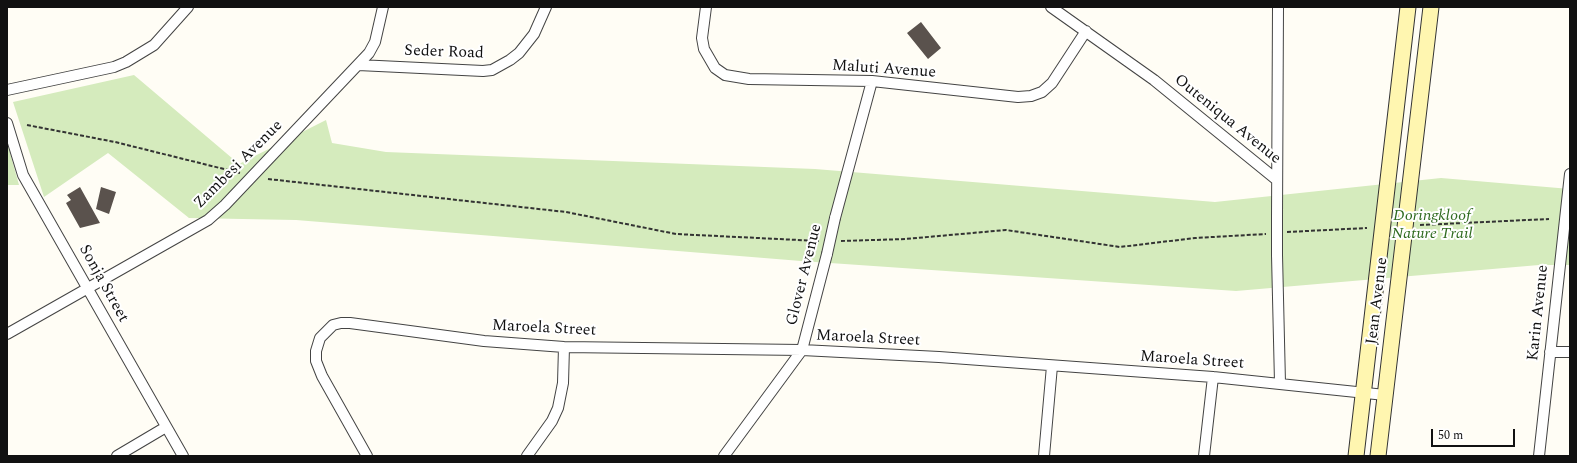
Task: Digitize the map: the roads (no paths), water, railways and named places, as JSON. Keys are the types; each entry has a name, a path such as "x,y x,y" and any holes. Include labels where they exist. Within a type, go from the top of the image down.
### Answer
{"main road":[{"name":"Jean Avenue","path":"1356,456 1408,7"},
{"name":"Jean Avenue","path":"1378,456 1431,7"},
{"path":"1363,393 1377,372 1386,324 1396,304"}],"street":[{"path":"7,90 114,67 126,62 154,45 188,7"},
{"name":"Zambesi Avenue","path":"7,334 208,220 225,205 369,53 375,42 383,7"},
{"name":"Seder Road","path":"358,65 483,71 492,70 519,53 534,34 546,7"},
{"name":"Maluti Avenue","path":"706,7 702,38 704,49 715,68 725,75 750,79 872,81 1018,97 1031,96 1042,92 1052,83 1086,31"},
{"name":"Outeniqua Avenue","path":"1051,7 1154,80 1277,180 1280,383"},
{"path":"1277,180 1278,7"},
{"name":"Glover Avenue","path":"724,456 802,350 835,218 872,81"},
{"name":"Sonja Street","path":"7,123 23,175 183,456"},
{"name":"Karin Avenue","path":"1539,456 1570,174"},
{"name":"Maroela Street","path":"366,456 322,376 316,361 318,344 324,332 334,325 350,323 484,340 564,347 802,350 1052,366 1213,377 1385,395"},
{"path":"527,456 552,421 558,408 563,383 564,347"},
{"path":"1550,352 1570,352"},
{"path":"1044,456 1052,366"},
{"path":"1204,456 1213,377"},
{"path":"117,456 166,427"}],"park label":[{"name":"Doringkloof Nature Trail","path":"1432,226"}]}
